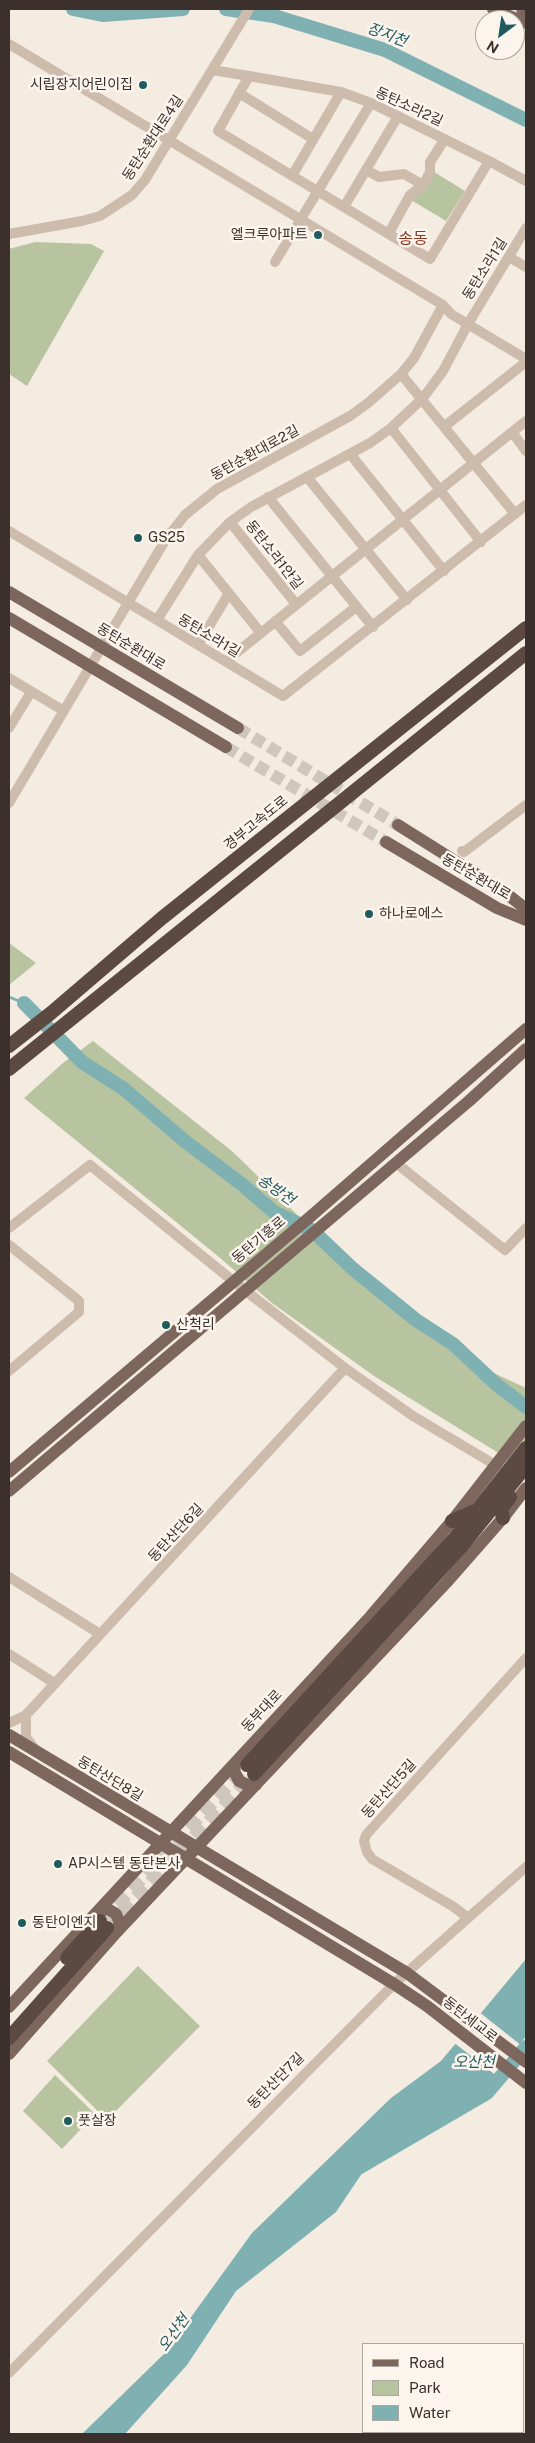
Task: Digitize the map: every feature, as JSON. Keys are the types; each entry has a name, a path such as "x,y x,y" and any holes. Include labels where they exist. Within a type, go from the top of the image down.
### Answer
{"highway":[{"name":"경부고속도로","path":"9,1046 168,914 526,628"},
{"path":"9,1069 526,653"},
{"name":"동부대로","path":"248,1772 454,1539 526,1448"},
{"name":"동부대로","path":"248,1772 461,1547 526,1466"},
{"path":"503,1518 501,1509 526,1476"},
{"path":"452,1521 478,1510"},
{"name":"동부대로","path":"9,2023 105,1924"},
{"name":"동부대로","path":"9,2038 105,1924"}],"main road":[{"path":"492,9 526,23"},
{"path":"522,9 526,10"},
{"name":"동탄순환대로","path":"9,592 238,728"},
{"path":"9,618 226,747"},
{"name":"동탄순환대로","path":"398,825 503,891 526,909"},
{"name":"동탄순환대로","path":"386,842 497,908 526,920"},
{"name":"동탄기흥로","path":"9,1472 232,1281 310,1217 526,1029"},
{"path":"9,1491 244,1290 322,1227 469,1101 526,1049"},
{"name":"동부대로","path":"9,2007 195,1848 248,1772 370,1617 452,1521 525,1428"},
{"name":"동부대로","path":"9,2054 105,1924 160,1844 170,1833 248,1772 446,1582 503,1518 526,1488"},
{"name":"동탄산단8길","path":"9,1735 195,1848"},
{"path":"12,1755 394,1984"},
{"path":"195,1848 407,1972"},
{"name":"동탄세교로","path":"407,1972 526,2062"},
{"name":"동탄세교로","path":"394,1984 427,2006 526,2083"}],"street":[{"name":"동탄순환대로4길","path":"9,234 100,216 120,205 132,195 145,180 249,9"},
{"name":"동탄소라1길","path":"9,44 443,304 451,314 468,324"},
{"name":"동탄소라2길","path":"212,70 341,92 371,103 526,181"},
{"path":"249,76 218,131 430,259 489,161"},
{"path":"292,176 341,92"},
{"path":"239,94 314,139"},
{"path":"275,262 371,103"},
{"path":"344,207 398,116"},
{"path":"389,233 410,195 423,185 430,172 430,162 445,139"},
{"path":"366,170 379,177 404,174 423,185"},
{"name":"동탄소라1길","path":"526,228 468,324 443,371 423,398 391,428 350,455 268,497 230,522 216,534 198,555 157,620 283,696 526,505"},
{"path":"509,256 526,267"},
{"name":"동탄순환대로2길","path":"9,803 166,539 185,515 200,502 240,475 350,416 401,374 414,358 443,304"},
{"path":"445,426 526,360 468,324"},
{"path":"401,374 423,398 515,514"},
{"name":"동탄소라1안길","path":"226,661 526,421"},
{"path":"391,428 480,542"},
{"path":"512,432 526,451"},
{"path":"350,455 444,571"},
{"path":"307,477 407,600"},
{"path":"268,497 373,627"},
{"name":"동탄소라1안길","path":"230,522 296,604"},
{"path":"9,531 157,620"},
{"path":"198,555 260,632"},
{"path":"198,645 229,593"},
{"path":"275,621 300,651 356,607"},
{"path":"9,678 64,711"},
{"path":"9,728 32,692"},
{"path":"462,851 464,852 526,805"},
{"path":"396,1163 505,1250 526,1228"},
{"path":"9,1228 90,1165 232,1281 345,1368 413,1416 497,1466"},
{"path":"9,1245 79,1301 79,1312 9,1371"},
{"name":"동탄산단6길","path":"26,1715 345,1368"},
{"path":"9,1577 100,1634"},
{"path":"9,1654 54,1684"},
{"name":"동탄산단5길","path":"468,1918 454,1907 372,1858 367,1852 364,1841 366,1836 526,1658"},
{"path":"9,1723 26,1715 26,1737 38,1753"},
{"path":"407,1972 526,1866"},
{"name":"동탄산단7길","path":"9,2373 407,1972"}],"green space":[{"path":"434,172 465,191 446,221 411,200"},
{"path":"35,242 91,244 104,251 27,386 9,374 9,249"},
{"path":"9,943 36,963 9,985"},
{"path":"93,1041 233,1152 323,1240 470,1362 526,1388 526,1470 374,1376 272,1303 219,1257 24,1098 63,1063"},
{"path":"138,1966 200,2026 107,2120 47,2061"},
{"path":"55,2075 95,2114 62,2149 23,2111"}],"water":[{"name":"오산천","path":"526,1959 526,2036 488,2087 371,2160 336,2212 236,2291 187,2365 125,2434 82,2434 165,2353 252,2233 391,2098 441,2061"}],"pier":[{"path":"478,2011 522,2046 498,2077 453,2042"}],"waterway":[{"name":"장지천","path":"73,9 103,15 183,9"},
{"name":"장지천","path":"226,9 274,16 385,50 526,120"},
{"name":"송방천","path":"9,997 24,1003"},
{"name":"송방천","path":"24,1003 82,1062 124,1089 186,1142 244,1186 274,1212 312,1230 353,1269 416,1320 453,1344 497,1385 526,1407"},
{"name":"오산천","path":"355,2170 487,2093 526,2047"}],"tunnel":[{"path":"238,728 398,825"},
{"path":"226,747 386,842"},
{"path":"102,1920 247,1765"},
{"path":"107,1928 254,1775"}],"place":[{"name":"시립장지어린이집","path":"143,85"},
{"name":"엘크루아파트","path":"318,235"},
{"name":"GS25","path":"138,538"},
{"name":"하나로에스","path":"369,914"},
{"name":"산척리","path":"166,1325"},
{"name":"AP시스템 동탄본사","path":"58,1864"},
{"name":"동탄이엔지","path":"22,1923"},
{"name":"풋살장","path":"68,2121"}],"district":[{"name":"송동","path":"413,239"}]}
